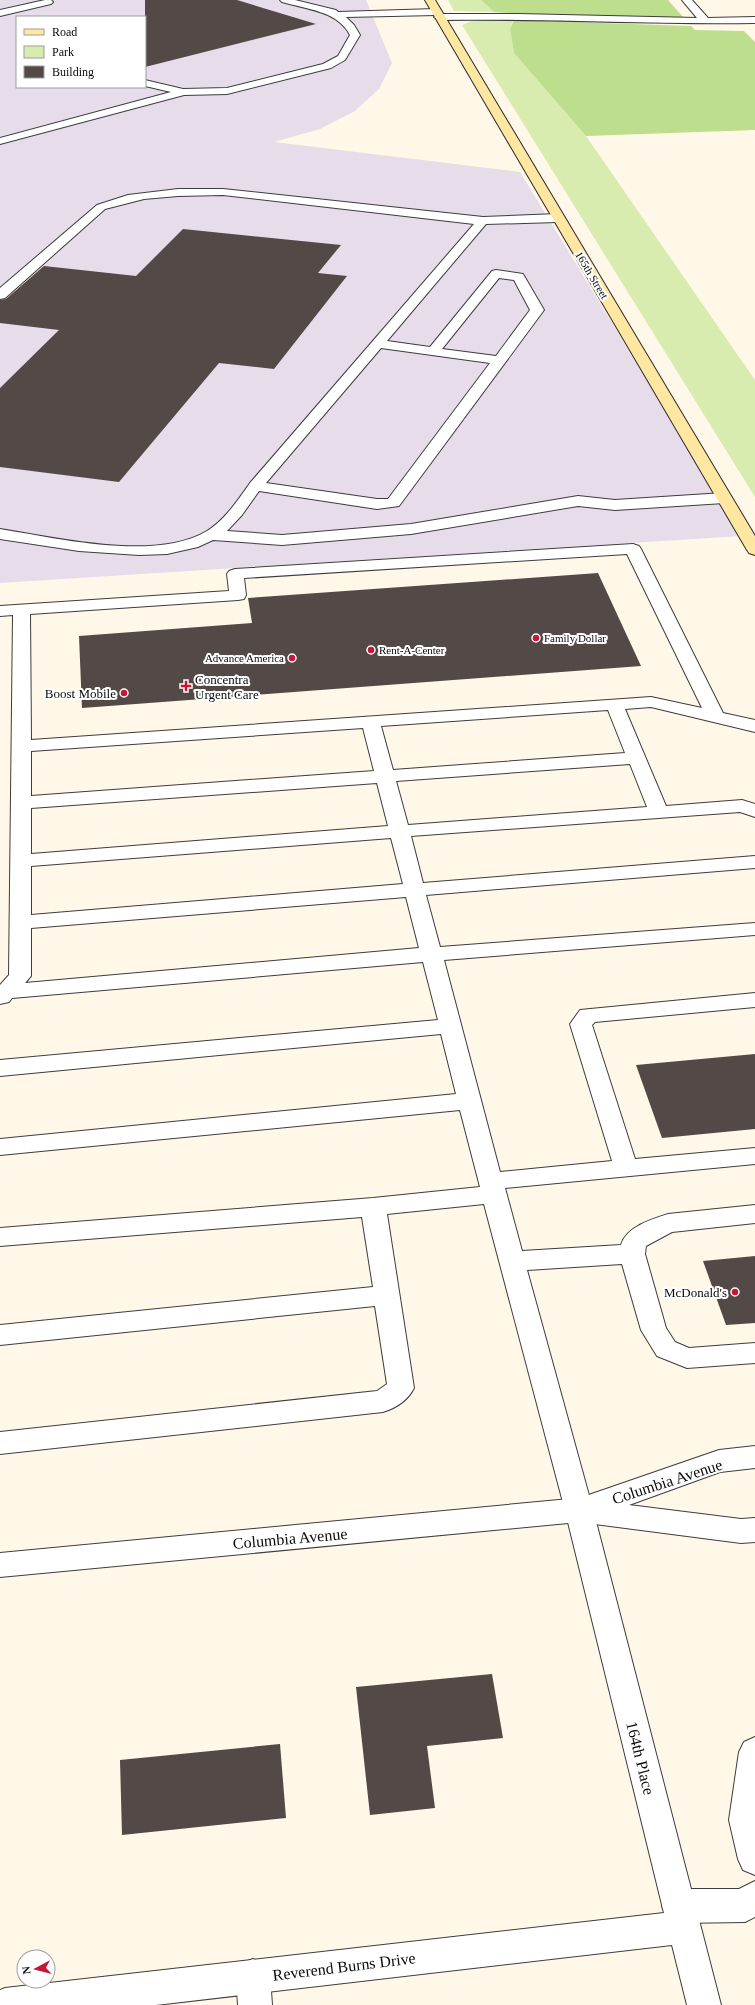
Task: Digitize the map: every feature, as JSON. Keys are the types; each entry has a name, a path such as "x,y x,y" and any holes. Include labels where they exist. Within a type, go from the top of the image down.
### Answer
{"main road":[{"name":"165th Street","path":"430,0 755,550"}],"street":[{"path":"146,83 183,92 211,92 240,88 327,66 342,58 355,35 348,22 334,15 285,0"},
{"path":"328,0 334,15"},
{"path":"687,0 698,14 706,21"},
{"path":"0,13 48,2"},
{"path":"334,15 437,14 706,21 755,20"},
{"path":"0,140 183,92"},
{"path":"0,295 101,207 118,201 168,193 202,191 223,192 483,221 558,218"},
{"path":"0,534 127,551 173,548 192,543 212,535 227,522 256,486 483,221"},
{"path":"256,486 377,504 393,503 537,310 519,277 496,274 434,352"},
{"path":"378,344 500,360"},
{"path":"212,535 282,540 411,529 578,501 616,505 724,498"},
{"path":"0,611 238,595 235,574 634,549 715,716"},
{"path":"3,995 20,976 22,610"},
{"path":"21,746 651,702 755,726"},
{"path":"614,704 659,812"},
{"path":"715,716 755,710"},
{"name":"164th Place","path":"371,722 579,1510 704,2005"},
{"path":"21,803 636,758"},
{"path":"20,861 400,830 742,806 755,811"},
{"path":"20,922 416,891 755,862"},
{"path":"3,995 432,954 755,929"},
{"path":"626,1168 581,1024 588,1016 755,1000"},
{"path":"0,1068 451,1026"},
{"path":"0,1147 470,1101"},
{"path":"0,1237 373,1207 626,1168 755,1156"},
{"path":"0,1443 382,1401 401,1388 373,1207"},
{"path":"755,1214 668,1223 654,1229 635,1241 632,1254 654,1330 666,1349 688,1358 755,1353"},
{"path":"513,1261 632,1254"},
{"path":"0,1336 387,1295"},
{"name":"Columbia Avenue","path":"579,1510 719,1461 755,1457"},
{"name":"Columbia Avenue","path":"0,1565 579,1510 741,1531 755,1530"},
{"path":"755,1752 745,1820 755,1859"},
{"name":"Reverend Burns Drive","path":"5,2005 254,1991 745,1905 755,1896"}],"shaded area":[{"path":"0,0 366,0 392,63 379,89 355,111 320,129 274,142 520,172 742,536 0,583"}],"green space":[{"path":"448,0 481,0 494,12 454,11"},
{"path":"481,0 668,0 683,17 602,18 494,12"},
{"path":"476,19 513,20 510,29 514,53 586,136 755,380 755,497 462,25"},
{"path":"514,20 691,26 695,30 744,31 755,42 755,130 586,136 514,53 510,29"}],"building":[{"path":"145,0 237,0 316,24 146,67"},
{"path":"183,229 341,245 318,273 347,276 274,369 219,363 119,482 0,467 0,388 59,330 0,323 0,300 6,299 44,266 136,276"},
{"path":"598,573 641,666 82,708 79,636 252,623 248,598"},
{"path":"755,1054 755,1129 662,1138 636,1065"},
{"name":"McDonald's","path":"755,1256 755,1323 726,1325 703,1261"},
{"path":"492,1674 503,1738 427,1746 435,1808 370,1815 356,1687"},
{"path":"280,1744 286,1818 122,1835 120,1760"}],"place":[{"name":"Family Dollar","path":"536,638"},
{"name":"Rent-A-Center","path":"371,650"},
{"name":"Advance America","path":"292,658"},
{"name":"Concentra Urgent Care","path":"186,686"},
{"name":"Boost Mobile","path":"124,693"},
{"name":"McDonald's","path":"735,1292"}]}
